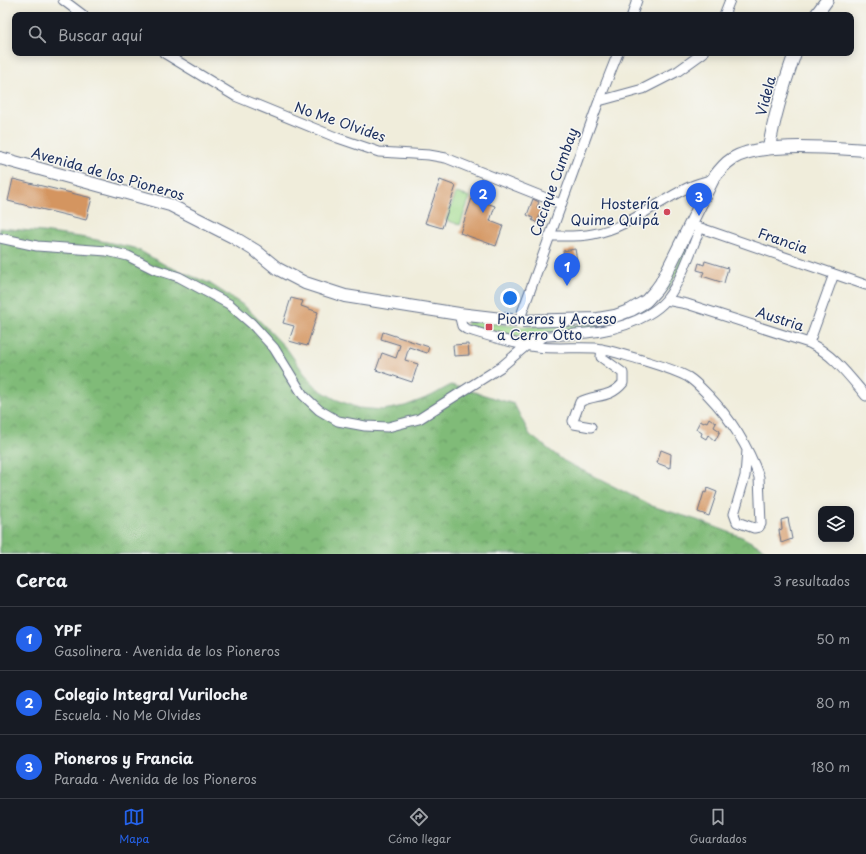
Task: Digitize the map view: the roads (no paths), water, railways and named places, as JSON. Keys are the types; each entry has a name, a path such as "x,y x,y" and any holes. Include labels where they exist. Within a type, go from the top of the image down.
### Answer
{"main road":[{"path":"818,12 827,0"},
{"name":"Videla","path":"769,148 784,86 794,56"},
{"name":"Avenida de los Pioneros","path":"0,158 170,205 233,237 256,251 278,269 322,289 345,296 459,314 519,321 598,319 615,316 631,310 646,300 659,286 695,226 713,179 722,167 739,155 752,150 769,148 834,148 866,150"}],"street":[{"path":"63,0 79,12"},
{"path":"633,12 637,0"},
{"path":"725,12 730,0"},
{"name":"No Me Olvides","path":"169,56 235,96 338,138 379,152 429,155 446,158 561,204"},
{"name":"Cacique Cumbay","path":"519,321 549,236 617,56"},
{"path":"599,101 642,89 678,71 699,56"},
{"path":"549,236 588,235 614,228 650,210 686,189 713,179"},
{"path":"0,238 37,246 106,250 128,256 154,269 179,278 229,304 252,324 274,348 303,395 319,410 338,421 365,426 388,427 419,419 501,367 527,345 546,336 590,333 612,329 624,326 656,309 666,300 684,267 695,226"},
{"name":"Francia","path":"695,226 866,285"},
{"path":"809,343 834,274"},
{"name":"Austria","path":"666,300 687,304 809,343 824,350 866,396"},
{"path":"459,314 462,326 466,329 538,347 610,351 673,370 689,378 700,387 736,428 747,450 759,477 761,524 754,528 737,522 734,514 745,476 747,450"},
{"path":"591,427 574,424 573,421 580,402 614,392 623,383 623,373 601,357 602,350"}],"place":[{"name":"Hostería Quime Quipá","path":"667,212"},
{"name":"Colegio Integral Vuriloche","path":"483,213"},
{"name":"Pioneros y Francia","path":"699,216"},
{"name":"YPF","path":"567,286"},
{"name":"Pioneros y Acceso a Cerro Otto","path":"489,327"}]}
